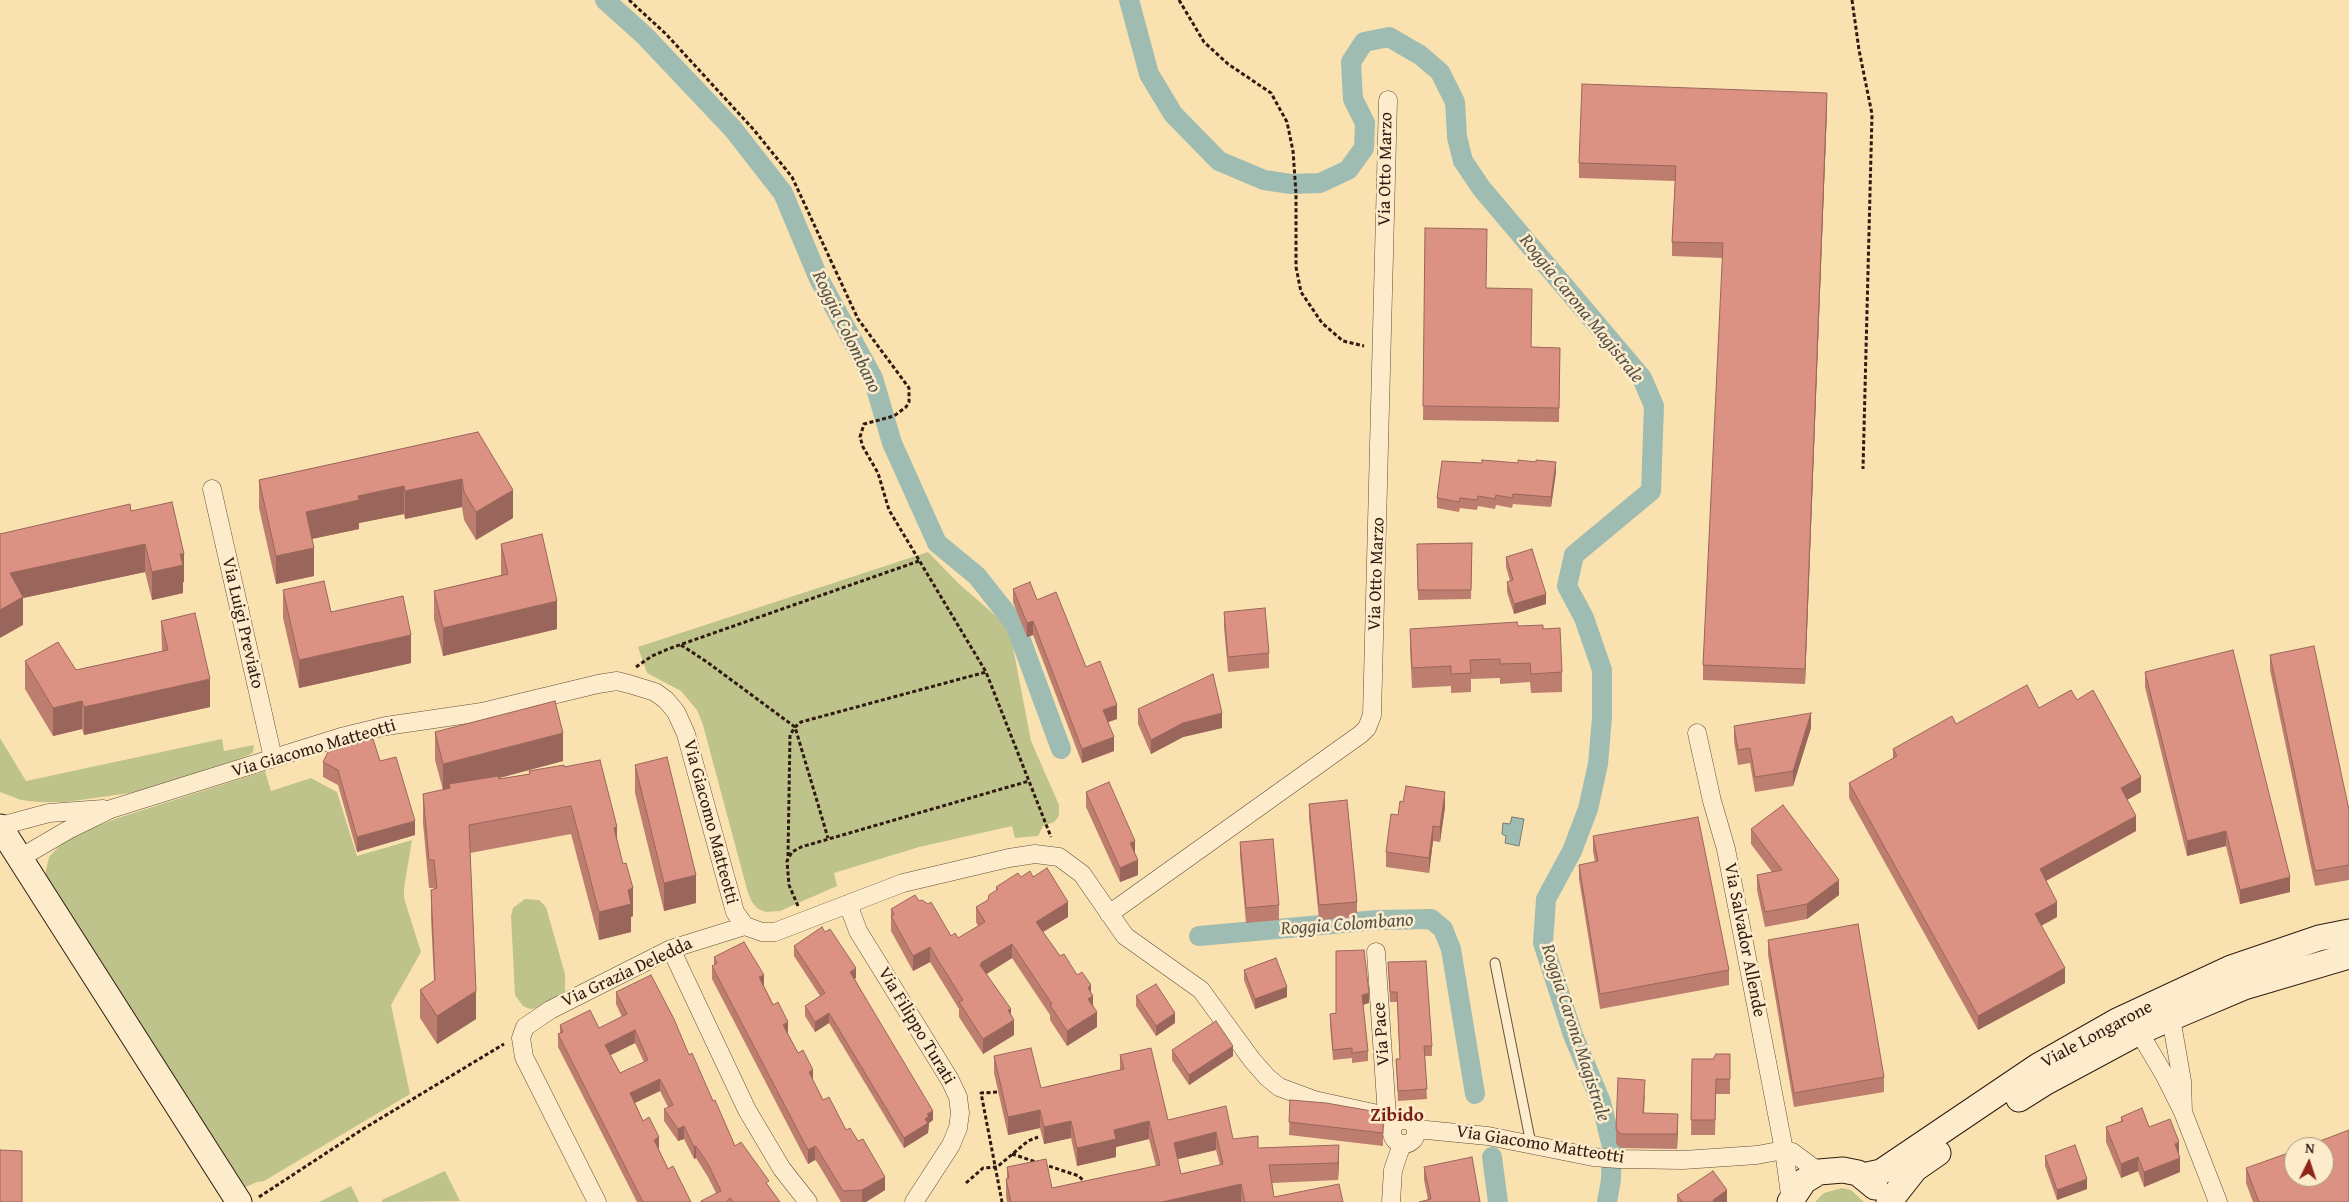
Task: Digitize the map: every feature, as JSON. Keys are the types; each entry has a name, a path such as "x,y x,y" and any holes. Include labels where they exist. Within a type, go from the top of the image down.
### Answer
{"main road":[{"path":"0,826 239,1202"},
{"name":"Viale Longarone","path":"1863,1176 1881,1172 2038,1066 2117,1021 2231,968 2319,938 2349,932"},
{"name":"Viale Longarone","path":"1889,1202 1915,1169 1923,1163 2046,1082 2139,1032 2244,987 2349,956"},
{"path":"1790,1202 1804,1181 1819,1172 1843,1170 1863,1176 1874,1185 1884,1202"}],"street":[{"name":"Via Otto Marzo","path":"1109,914 1361,734 1370,722 1374,707 1388,100"},
{"name":"Via Luigi Previato","path":"212,488 273,758"},
{"name":"Via Giacomo Matteotti","path":"20,858 68,830 111,809 273,758 386,726 482,712 617,681 655,692 666,700 676,712 686,734 734,912 745,926 762,932 775,932 903,883 984,863 1035,854 1059,856"},
{"name":"Via Salvador Allende","path":"1697,733 1712,801 1726,849 1784,1150 1790,1202"},
{"name":"Via Giacomo Matteotti","path":"0,826 49,813 111,809"},
{"path":"1059,856 1082,874 1125,936 1201,990 1267,1078 1279,1087 1314,1100 1392,1119 1410,1121 1416,1129 1413,1140 1402,1144"},
{"name":"Via Filippo Turati","path":"848,904 858,931 950,1080 958,1097 960,1113 958,1128 951,1145 914,1202"},
{"name":"Via Grazia Deledda","path":"521,1038 525,1027 550,1010 671,949 745,926"},
{"path":"671,949 746,1110 782,1168 808,1202"},
{"name":"Via Pace","path":"1376,952 1392,1119"},
{"path":"2183,1112 2182,1081 2171,1018 2147,1007 2139,1032 2165,1076 2183,1112 2218,1202"},
{"path":"521,1038 524,1057 597,1202"},
{"path":"1392,1119 1393,1136 1402,1144"},
{"name":"Via Giacomo Matteotti","path":"1416,1129 1453,1131 1593,1157 1618,1159 1683,1160 1757,1155 1784,1150"},
{"path":"1390,1202 1393,1170 1402,1144"},
{"path":"1784,1150 1792,1152 1819,1172"}],"lane":[{"path":"1495,963 1531,1144"}],"path":[{"path":"629,0 666,34 754,130 792,176 858,319 909,388 909,402 906,407 894,416 864,424 860,437 863,447 878,473 889,510 986,672 1059,856"},
{"path":"1179,0 1204,42 1228,64 1271,93 1287,122 1294,164 1296,267 1301,292 1322,323 1343,341 1383,351"},
{"path":"1852,0 1859,50 1872,114 1863,469"},
{"path":"629,684 631,676 640,663 652,656 919,560"},
{"path":"681,645 795,726 828,838"},
{"path":"805,920 789,886 787,869 790,735 795,726 801,722 986,672"},
{"path":"788,856 801,847 828,838 1029,781"},
{"path":"265,1194 363,1129 499,1046 521,1038"},
{"path":"996,1092 981,1094 997,1166 1002,1202"},
{"path":"966,1183 983,1168 997,1166 1028,1141 1038,1137"},
{"path":"1012,1154 1079,1176 1093,1192"}],"green space":[{"path":"928,552 959,584 1003,622 1012,642 1031,741 1059,805 1059,816 1054,822 1043,826 1038,836 1015,838 1012,826 919,847 834,873 837,886 780,911 766,912 758,909 748,893 703,725 697,710 681,691 647,673 638,647"},
{"path":"0,738 26,781 222,739 224,751 254,745 253,752 249,755 137,792 66,802 38,802 21,800 0,792"},
{"path":"265,771 271,791 311,778 337,792 357,856 412,840 404,898 421,952 391,1005 410,1094 264,1181 241,1189 45,875 49,857 61,844 74,835 118,818"},
{"path":"525,899 539,900 546,907 565,974 565,991 559,998 539,1008 530,1009 523,1006 515,995 511,916 513,908"},
{"path":"445,1171 460,1201 382,1202 382,1200"},
{"path":"351,1186 359,1202 319,1202"},
{"path":"1842,1188 1851,1190 1864,1202 1815,1202 1824,1193"}],"water":[{"path":"1512,817 1524,819 1519,846 1505,843 1506,836 1502,834 1503,823 1510,824"}],"building":[{"path":"1582,84 1827,93 1805,669 1703,665 1723,243 1672,242 1676,166 1579,163"},
{"path":"1425,228 1487,229 1486,288 1532,289 1531,347 1560,348 1559,408 1423,406"},
{"path":"478,432 513,490 476,512 464,492 462,479 405,491 404,486 358,496 359,500 306,512 314,548 276,556 259,480"},
{"path":"1482,460 1518,463 1518,460 1556,462 1551,497 1513,494 1512,498 1496,495 1495,499 1478,496 1477,500 1460,498 1459,502 1437,498 1442,461 1482,463"},
{"path":"172,502 184,554 180,554 183,565 152,572 145,544 10,573 23,597 0,610 0,534 130,504 131,511"},
{"path":"542,534 557,601 443,628 434,591 508,574 501,544"},
{"path":"1472,543 1471,590 1418,590 1417,544"},
{"path":"1532,549 1546,594 1514,604 1507,582 1513,580 1506,557"},
{"path":"324,581 331,612 403,596 411,635 299,660 283,590"},
{"path":"1030,582 1037,600 1056,592 1086,667 1100,661 1117,705 1103,710 1114,737 1082,749 1033,621 1027,623 1013,589"},
{"path":"1265,608 1269,653 1228,657 1224,612"},
{"path":"195,613 210,679 84,707 82,701 53,708 25,661 58,642 76,670 168,650 161,621"},
{"path":"1517,622 1518,626 1543,625 1543,629 1560,628 1562,672 1531,674 1530,663 1500,664 1500,659 1470,660 1471,673 1451,674 1451,666 1412,668 1410,629"},
{"path":"2314,646 2349,810 2349,865 2315,871 2270,655"},
{"path":"2233,650 2290,877 2240,890 2226,831 2187,841 2145,672"},
{"path":"1213,674 1222,713 1183,723 1151,740 1138,709"},
{"path":"2027,685 2039,708 2071,690 2077,700 2093,690 2141,777 2121,788 2136,816 2040,869 2057,902 2035,914 2065,968 1978,1016 1849,783 1897,756 1893,749 1952,716 1956,724"},
{"path":"555,701 563,733 443,764 435,732"},
{"path":"1811,713 1793,771 1755,777 1750,748 1738,750 1734,726"},
{"path":"373,739 380,761 396,757 415,821 357,837 338,770 323,762 328,752"},
{"path":"667,757 696,875 664,883 635,765"},
{"path":"600,760 617,827 614,828 623,864 626,863 633,888 628,890 631,904 599,912 571,806 469,825 476,991 437,1016 420,990 435,980 431,890 437,888 434,860 429,860 423,794 450,788 449,784 498,776 499,779 530,774 529,771"},
{"path":"1109,782 1135,841 1130,843 1138,860 1120,868 1086,792"},
{"path":"1406,786 1445,792 1440,827 1433,826 1429,858 1386,852 1391,814 1398,815 1400,801 1403,802"},
{"path":"1347,800 1357,902 1319,905 1309,804"},
{"path":"1783,805 1839,880 1807,904 1765,912 1757,875 1782,870 1751,829"},
{"path":"1698,817 1729,970 1600,994 1579,865 1598,861 1593,836"},
{"path":"1273,839 1279,905 1246,908 1240,842"},
{"path":"1047,868 1068,902 1036,922 1060,956 1064,954 1077,975 1082,972 1091,985 1088,988 1093,996 1088,999 1097,1012 1067,1031 1050,1005 1052,1004 1012,944 980,965 1011,1009 1008,1010 1014,1020 983,1039 959,1002 963,1000 930,947 913,956 891,916 894,914 891,909 915,895 919,901 922,900 928,904 931,902 951,936 955,933 958,938 985,922 976,907 988,900 989,895 998,889 996,887 1018,873 1021,877 1030,871 1033,877"},
{"path":"1858,924 1884,1077 1794,1093 1768,940"},
{"path":"822,927 825,932 830,929 856,968 850,972 933,1111 927,1114 929,1116 925,1119 928,1123 904,1138 829,1013 815,1022 805,1006 825,993 794,946"},
{"path":"744,942 764,975 759,977 773,1005 778,1002 788,1022 783,1025 798,1053 803,1050 813,1070 809,1072 823,1100 829,1097 846,1130 850,1128 858,1141 863,1139 885,1177 862,1190 843,1191 817,1148 815,1146 808,1150 712,966 717,963 714,957"},
{"path":"1364,950 1369,993 1362,995 1368,1051 1352,1053 1352,1048 1333,1050 1330,1014 1336,1013 1336,951"},
{"path":"1276,958 1287,987 1255,999 1244,970"},
{"path":"1426,961 1432,1046 1424,1046 1427,1089 1398,1091 1396,1059 1400,1059 1397,992 1390,992 1388,962"},
{"path":"651,975 674,1019 689,1055 692,1053 735,1146 741,1142 769,1181 766,1183 780,1202 734,1202 730,1198 726,1202 701,1202 721,1191 708,1164 696,1146 694,1147 684,1126 678,1129 664,1109 673,1105 660,1079 630,1093 643,1121 649,1117 659,1137 654,1140 668,1169 673,1166 691,1202 643,1202 558,1034 563,1032 560,1025 590,1010 599,1028 627,1014 616,992","holes":["635,1030 648,1060 620,1073 605,1045"]},
{"path":"1156,984 1175,1013 1156,1026 1136,996"},
{"path":"1216,1021 1233,1046 1189,1075 1172,1050"},
{"path":"1031,1048 1041,1088 1124,1069 1120,1055 1151,1048 1168,1120 1226,1106 1233,1139 1258,1136 1258,1148 1339,1145 1338,1163 1269,1165 1274,1197 1339,1184 1343,1202 1245,1202 1241,1184 1162,1202 1011,1202 1006,1179 1009,1178 1007,1167 1046,1159 1052,1188 1160,1165 1149,1121 1114,1130 1116,1139 1077,1148 1071,1121 1044,1127 1040,1110 1008,1117 994,1056","holes":["1216,1132 1223,1164 1181,1174 1174,1143"]},
{"path":"1716,1054 1730,1054 1730,1079 1716,1079 1715,1120 1691,1120 1692,1059 1713,1059"},
{"path":"1618,1078 1645,1080 1643,1113 1678,1114 1677,1134 1621,1134 1616,1129"},
{"path":"1290,1100 1326,1103 1383,1113 1383,1133 1289,1122"},
{"path":"2142,1108 2149,1127 2170,1119 2179,1142 2175,1144 2180,1158 2144,1172 2138,1157 2121,1164 2106,1127 2123,1121 2121,1117"},
{"path":"2349,1130 2349,1202 2259,1202 2246,1168 2284,1155 2284,1187 2334,1187 2334,1137 2330,1137"},
{"path":"2075,1145 2087,1179 2057,1190 2045,1156"},
{"path":"0,1150 22,1151 22,1202 0,1202"},
{"path":"1472,1157 1480,1202 1419,1202 1431,1199 1424,1167"},
{"path":"1713,1171 1727,1190 1713,1200 1714,1202 1680,1202 1682,1201 1677,1195"}],"waterway":[{"name":"Roggia Colombano","path":"605,0 644,35 733,129 783,193 819,279 873,378 892,443 937,543 977,576 1015,624 1061,749"},
{"name":"Roggia Carona Magistrale","path":"1129,0 1149,74 1173,114 1219,161 1264,180 1291,184 1320,183 1348,170 1364,148 1365,123 1353,99 1351,62 1364,42 1389,37 1420,55 1440,72 1455,102 1457,137 1463,161 1482,189 1642,378 1654,406 1651,491 1574,555 1567,586 1584,618 1602,670 1602,717 1598,764 1588,809 1572,851 1546,899 1543,943 1573,1035 1601,1102 1612,1147 1611,1180 1607,1202"},
{"name":"Roggia Colombano","path":"1199,936 1377,920 1431,919 1443,929 1451,949 1475,1094"},
{"name":"Roggia Colombano","path":"1492,1157 1498,1202"}],"district":[{"name":"Zibido","path":"1397,1116"}]}
